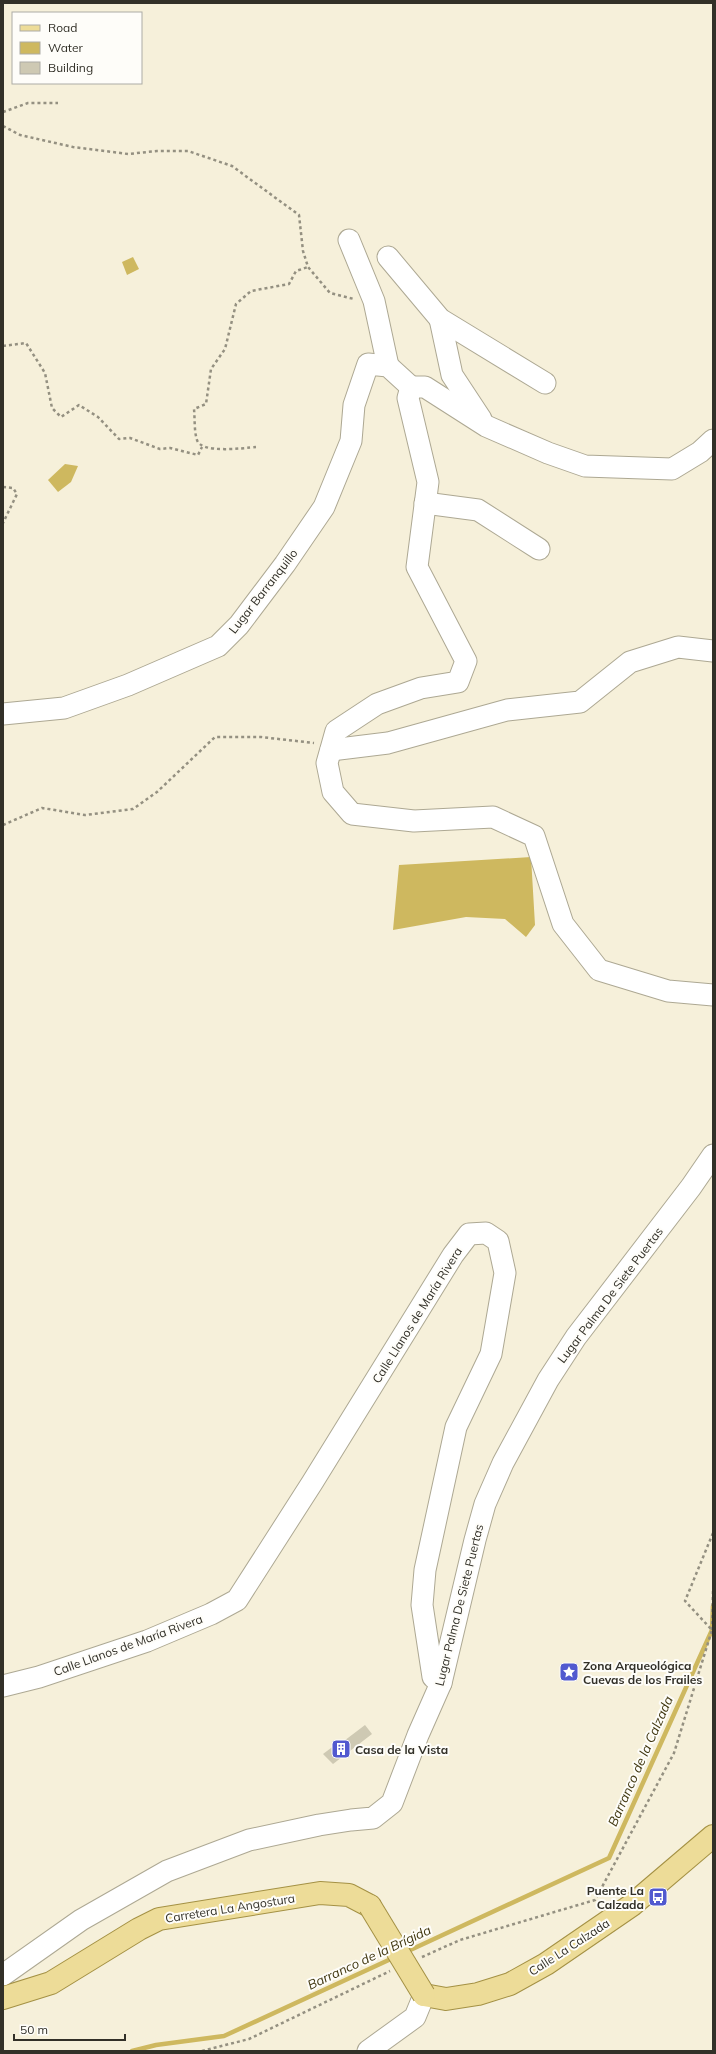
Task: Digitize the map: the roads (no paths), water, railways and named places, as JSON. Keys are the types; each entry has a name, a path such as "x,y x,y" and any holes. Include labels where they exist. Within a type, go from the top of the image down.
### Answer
{"main road":[{"name":"Calle La Calzada","path":"424,1995 446,1999 478,1994 510,1984 546,1964 632,1904 713,1836"},
{"name":"Carretera La Angostura","path":"3,1998 51,1983 159,1919 320,1893 349,1895 370,1906 424,1995"}],"street":[{"path":"349,240 374,301 388,366 411,387 425,388 486,426 548,454 586,466 672,469 700,452 713,440"},
{"path":"388,257 440,319 545,383"},
{"path":"440,319 452,375 486,426"},
{"name":"Lugar Barranquillo","path":"3,714 64,708 128,685 218,646 239,625 285,564 324,507 351,441 354,405 368,364 388,366"},
{"path":"411,387 408,398 428,482 417,566 466,661 458,682 421,688 377,704 336,731 327,763 333,792 352,814 414,821 493,817 534,836 563,924 599,970 668,991 713,995"},
{"path":"425,503 478,510 539,548"},
{"path":"332,746 388,743 508,710 580,702 630,662 678,648 713,651"},
{"name":"Lugar Palma De Siete Puertas","path":"3,1975 81,1920 167,1871 249,1840 327,1824 373,1818 392,1803 418,1735 441,1683 485,1504 503,1463 548,1380 576,1337 691,1187 713,1155"},
{"name":"Calle Llanos de María Rivera","path":"3,1686 39,1677 146,1641 211,1614 237,1600 325,1463 453,1255 469,1234 486,1233 498,1241 505,1273 490,1354 456,1427 425,1570 422,1605 433,1677 441,1683"},
{"path":"368,2051 415,2017 424,1995"}],"water":[{"path":"133,257 139,269 127,275 122,262"},
{"path":"65,464 78,466 71,482 58,492 48,480"},
{"path":"531,857 535,925 526,937 505,919 466,917 393,930 399,865"}],"waterway":[{"name":"Barranco de la Calzada","path":"406,1952 609,1858 712,1630 713,1606"},
{"name":"Barranco de la Brígida","path":"132,2051 156,2045 224,2036 393,1958"}],"place":[{"name":"Zona Arqueológica Cuevas de los Frailes","path":"569,1672"},
{"name":"Casa de la Vista","path":"341,1749"},
{"name":"Puente La Calzada","path":"658,1897"}]}
